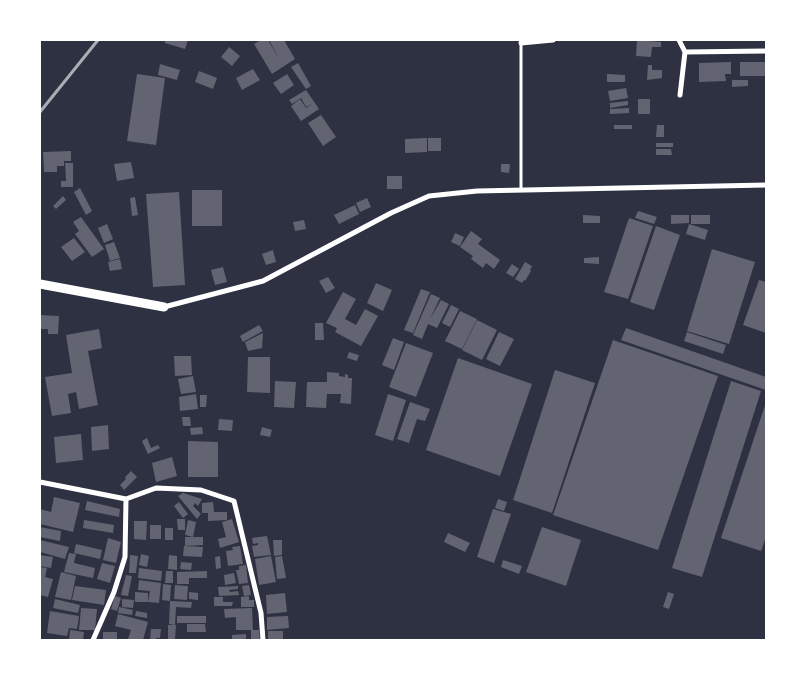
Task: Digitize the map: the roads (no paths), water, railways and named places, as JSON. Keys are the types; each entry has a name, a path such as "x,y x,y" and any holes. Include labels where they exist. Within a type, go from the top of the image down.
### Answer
{"street":[{"path":"521,41 553,40"},
{"path":"679,40 685,52 680,95"},
{"path":"685,52 766,51"},
{"path":"40,284 164,307 263,281 391,212 429,196 477,191 766,185"},
{"path":"40,482 126,499 156,488 201,490 234,501 261,613 263,640"},
{"path":"93,640 114,592 125,558 126,499"}],"lane":[{"path":"521,41 521,190"}],"railway":[{"path":"40,112 98,40"}]}
